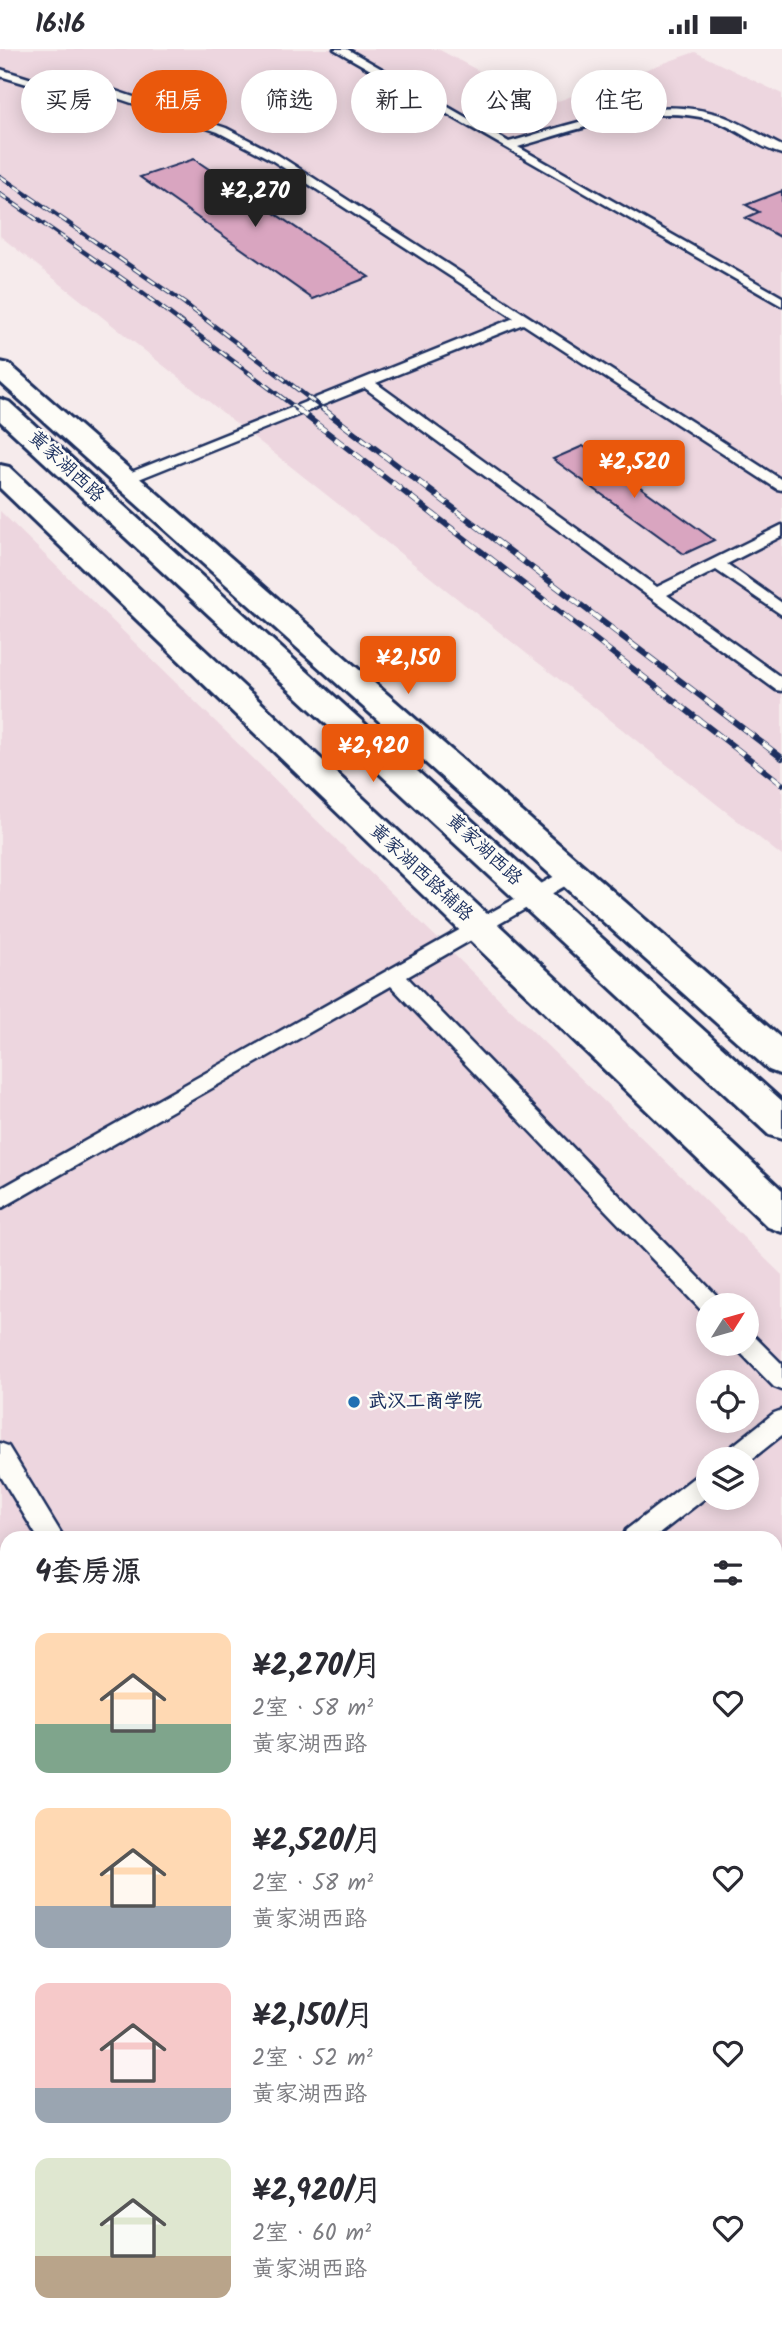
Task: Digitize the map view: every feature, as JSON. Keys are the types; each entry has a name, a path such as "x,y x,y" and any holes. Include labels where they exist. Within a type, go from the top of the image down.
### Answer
{"main road":[{"name":"黄家湖西路","path":"0,369 782,1060"},
{"name":"黄家湖西路","path":"0,407 782,1123"},
{"name":"黄家湖西路辅路","path":"0,473 782,1215"}],"lane":[{"path":"339,49 782,302"},
{"path":"0,72 37,84 85,84 222,130 274,157 782,486"},
{"path":"508,146 628,115 674,111 713,117 782,151"},
{"path":"124,480 524,319"},
{"path":"366,382 782,686"},
{"path":"656,594 782,530"},
{"path":"716,563 782,610"},
{"path":"0,1200 570,874"},
{"path":"393,975 699,1293"},
{"path":"759,1356 782,1380"},
{"path":"750,1447 782,1422"},
{"path":"0,1454 48,1531"},
{"path":"644,1531 696,1490"}],"shaded area":[{"path":"0,49 438,49 477,70 461,70 461,133 557,133 557,101 571,96 571,133 667,133 667,70 645,70 695,52 782,94 782,856 0,236"},
{"name":"武汉工商学院","path":"0,511 782,1275 782,1531 0,1531"}],"building":[{"path":"194,159 369,277 313,299 140,177"},
{"path":"782,191 782,238 745,218 759,212 746,205"},
{"path":"583,446 714,540 684,554 553,459"}],"railway":[{"path":"0,176 184,303 326,411"},
{"path":"0,194 126,281 300,411"},
{"path":"297,409 782,784"},
{"path":"323,409 782,758"}],"place":[{"name":"武汉工商学院","path":"354,1402"}]}
